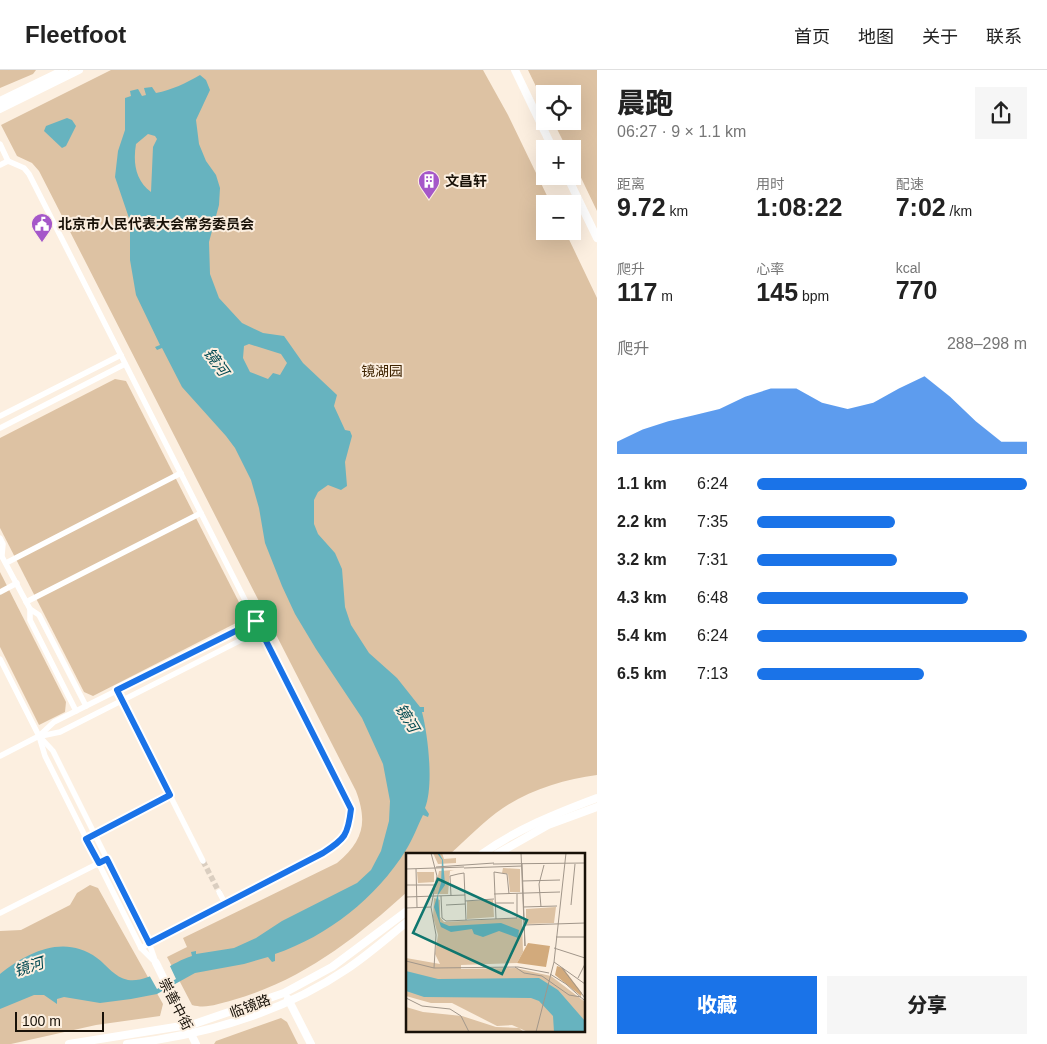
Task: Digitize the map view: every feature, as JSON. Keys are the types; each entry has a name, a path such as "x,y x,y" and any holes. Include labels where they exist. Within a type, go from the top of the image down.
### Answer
{"street":[{"path":"0,101 64,70"},
{"path":"0,109 53,75 79,70"},
{"path":"515,70 549,140"},
{"path":"0,144 8,161 24,168 29,174 351,809 349,827 341,841 286,873 141,948"},
{"path":"0,165 8,161"},
{"path":"571,185 597,238"},
{"path":"0,416 120,355"},
{"path":"0,428 125,364"},
{"path":"6,563 181,473"},
{"path":"26,602 201,513"},
{"path":"0,538 3,544 1,554 30,609 39,615 86,706"},
{"path":"0,592 17,583"},
{"path":"30,609 30,620 76,711"},
{"path":"0,756 39,736 54,722 256,621"},
{"path":"39,736 60,732 260,630"},
{"path":"0,659 39,736 45,756 141,948 156,963"},
{"path":"117,690 203,861"},
{"path":"39,736 53,751 149,943 156,963"},
{"path":"86,839 170,795"},
{"path":"484,853 518,831 597,798"},
{"path":"499,853 548,825 597,807"},
{"path":"0,913 107,859"},
{"path":"219,892 225,903"},
{"name":"临镜路","path":"69,1044 187,1025 227,1014 284,993 332,967 406,912"},
{"name":"临镜路","path":"126,1044 192,1034 289,1002 346,970 406,923"},
{"name":"崇善中街","path":"156,963 196,1044"},
{"path":"284,993 310,1044"}],"green space":[{"path":"0,70 36,70 33,74 0,88"},
{"name":"镜湖园","path":"111,70 483,70 508,115 536,173 536,185 542,185 547,195 536,195 536,240 569,240 597,298 597,775 548,786 513,802 489,819 451,853 406,853 406,893 347,942 282,982 258,992 217,1004 207,1006 192,1005 167,957 187,947 183,938 337,863 353,847 358,839 362,822 360,802 39,171 32,163 17,156 1,125"},
{"path":"528,70 597,70 597,211 581,178 581,140 562,140 558,130 581,130 581,85 536,86"},
{"path":"115,379 126,381 244,612 240,621 93,696 84,692 0,528 0,438"},
{"path":"0,572 66,702 65,712 39,725 0,647"},
{"path":"90,885 98,888 163,1004 160,1016 96,1025 11,1044 0,1044 0,931 21,930 70,905 77,893"},
{"path":"281,1018 287,1022 298,1044 214,1044 216,1041"}],"water":[{"name":"镜河","path":"200,75 206,80 210,90 196,120 199,144 206,161 216,175 220,188 219,205 209,242 210,274 219,298 242,323 263,333 284,336 303,363 337,395 334,406 345,430 350,431 352,436 345,462 347,486 341,490 328,485 318,492 314,500 314,524 318,534 335,553 342,569 345,607 351,625 369,653 397,678 420,707 424,707 424,712 422,712 430,774 428,799 425,808 429,814 428,817 423,815 406,850 394,868 365,899 332,926 314,937 275,954 275,961 272,962 268,957 244,964 195,973 157,994 131,999 100,1003 64,997 57,999 57,1004 44,995 34,995 0,1009 0,974 22,959 47,949 72,947 85,951 123,979 136,980 152,975 192,956 191,952 196,951 196,954 234,948 256,938 282,921 357,883 371,870 381,851 389,821 390,801 383,764 362,718 295,614 265,543 259,508 251,480 235,448 182,387 162,348 157,350 155,347 160,345 136,295 130,260 130,221 115,177 118,151 125,130 125,98 131,96 130,91 138,89 142,96 146,95 144,88 152,87 156,93 173,88","holes":["148,134 155,136 157,139 153,147 151,192 141,182 135,164 136,144","249,344 281,354 287,363 280,375 273,373 268,379 250,372 243,358 244,346"]},
{"path":"67,118 72,120 76,126 66,146 62,148 44,131 46,126"}],"pier":[{"path":"169,964 176,979 157,989 148,973"}],"tunnel":[{"path":"203,861 219,892"}],"place":[{"name":"文昌轩","path":"429,200"},
{"name":"北京市人民代表大会常务委员会","path":"42,243"}],"route":[{"path":"256,621 351,809 349,827 341,841 323,853 149,943 107,859 99,863 86,839 170,795 117,690 256,621"}]}
